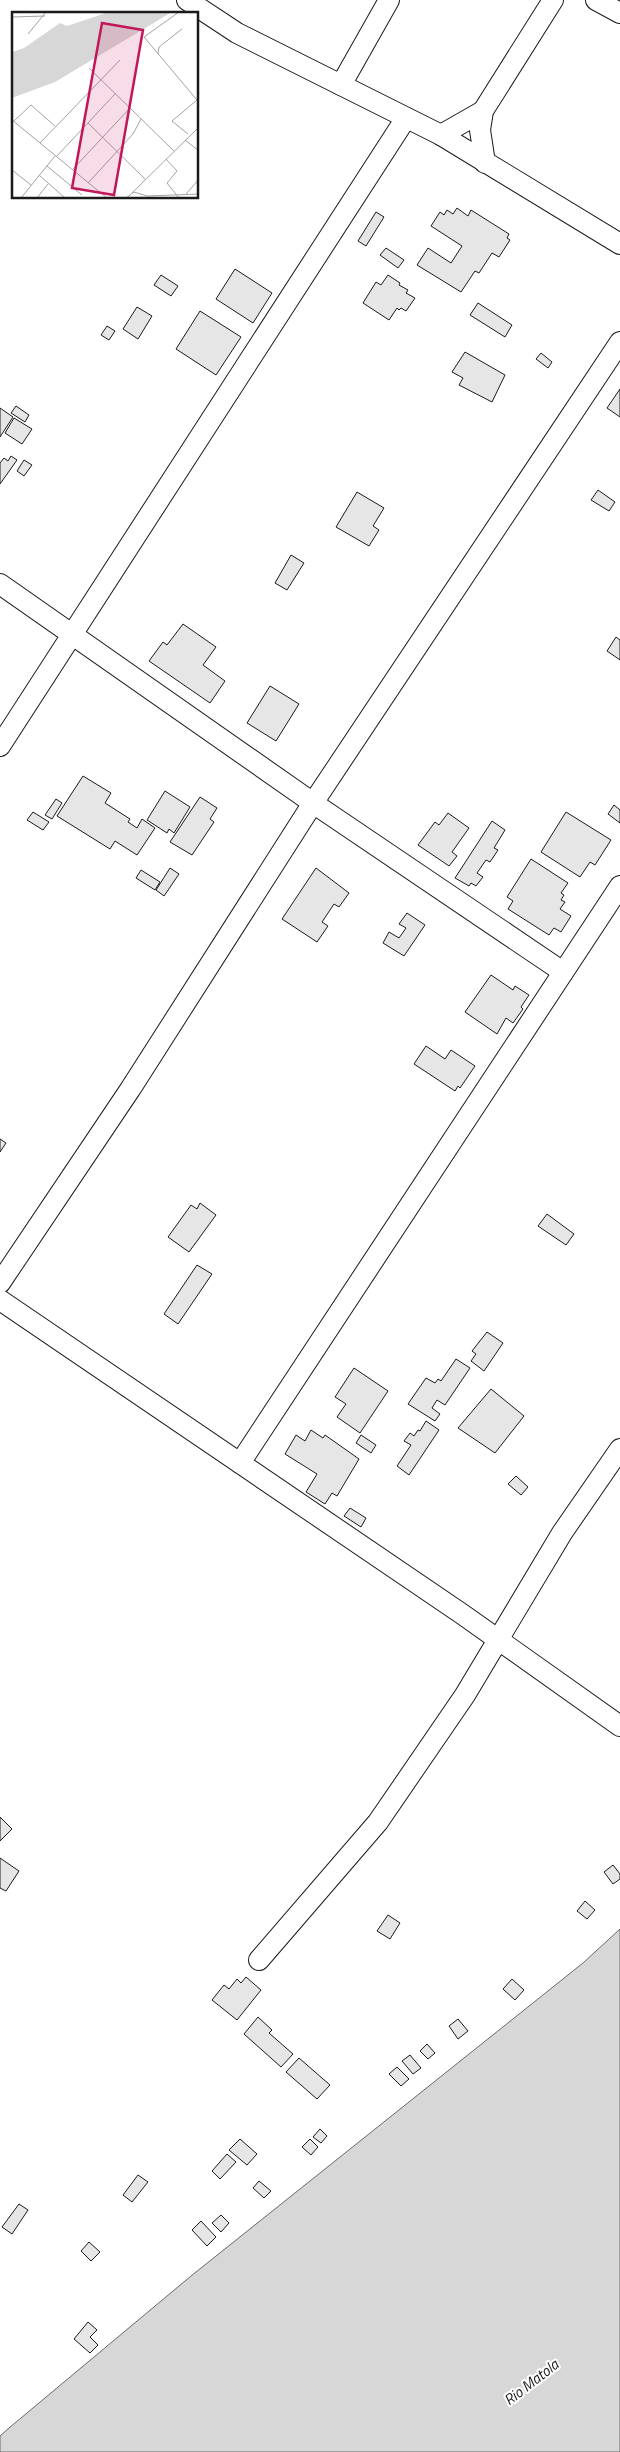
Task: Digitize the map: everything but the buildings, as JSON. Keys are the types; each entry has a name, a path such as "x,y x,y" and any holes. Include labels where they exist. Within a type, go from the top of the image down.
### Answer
{"street":[{"path":"187,0 236,32 441,135 620,244"},
{"path":"341,85 389,0"},
{"path":"485,163 480,130 483,111 553,0"},
{"path":"596,0 620,13"},
{"path":"441,135 483,111"},
{"path":"0,746 406,118"},
{"path":"0,1283 131,1088 313,804 620,342"},
{"path":"0,584 313,804 563,972"},
{"path":"240,1463 620,886"},
{"path":"0,1300 499,1640 620,1726"},
{"path":"259,1960 378,1822 465,1694 562,1533 620,1449"}],"water":[{"name":"Rio Matola","path":"620,1929 620,2452 0,2452 0,2436 9,2428 191,2276 583,1963"}]}
